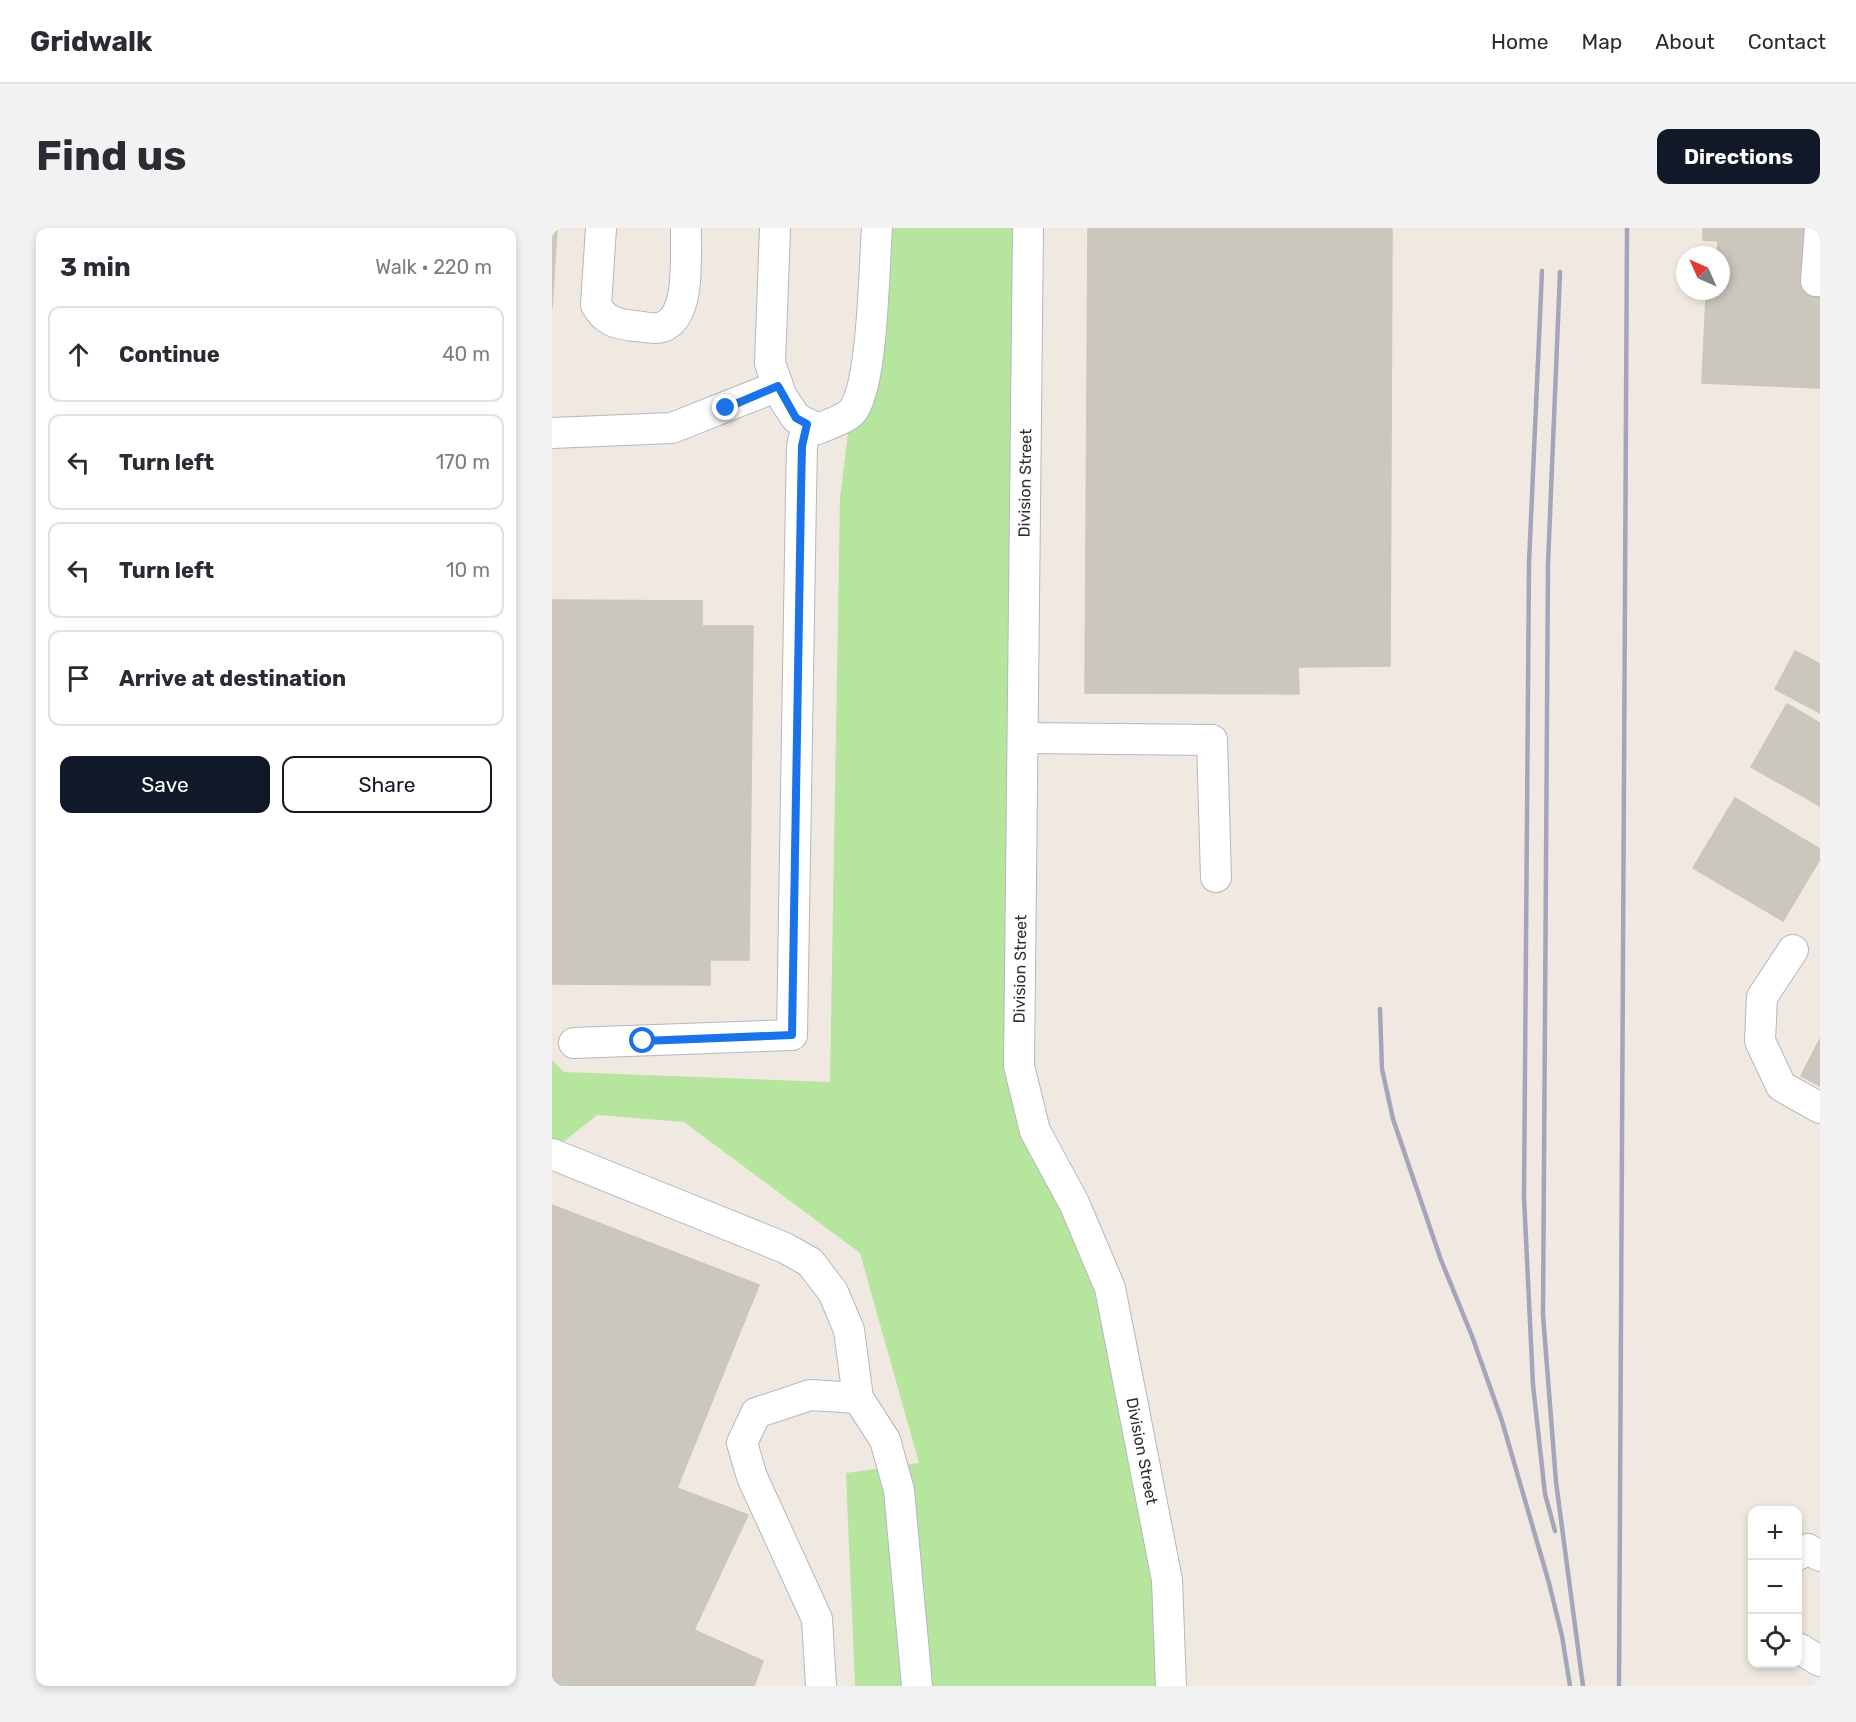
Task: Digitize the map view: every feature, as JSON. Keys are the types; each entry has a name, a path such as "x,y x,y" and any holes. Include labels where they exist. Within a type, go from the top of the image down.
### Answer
{"lane":[{"path":"601,228 596,305 601,314 617,325 661,328 675,318 683,301 686,228"},
{"path":"775,228 770,363 778,386 796,418 818,429 852,412 861,396 868,351 877,228"},
{"name":"Division Street","path":"1028,228 1019,1066 1035,1131 1074,1203 1110,1288 1167,1580 1171,1686"},
{"path":"1816,280 1820,228"},
{"path":"552,433 672,428 778,386"},
{"path":"574,1043 792,1035 802,456 807,424"},
{"path":"1023,738 1212,740 1216,877"},
{"path":"1793,950 1762,997 1760,1041 1781,1086 1820,1108"},
{"path":"552,1154 786,1248 810,1262 833,1292 849,1330 858,1398 885,1440 899,1490 917,1686"},
{"path":"821,1686 818,1619 752,1477 742,1443 756,1413 810,1395 858,1398"},
{"path":"1802,1552 1808,1549 1820,1556"},
{"path":"1802,1651 1820,1661"}],"green space":[{"path":"873,228 1015,228 1007,1060 1131,1362 1173,1686 855,1686 846,1473 919,1463 860,1253 684,1122 597,1115 552,1151 552,1060 564,1072 830,1082 840,498"}],"building":[{"path":"552,228 557,228 552,309"},
{"path":"1088,228 1392,228 1390,666 1298,667 1299,694 1085,693"},
{"path":"1703,228 1811,228 1820,290 1820,388 1702,383 1706,300 1730,300 1730,246 1718,246 1718,241 1703,240"},
{"path":"552,600 702,601 702,626 753,626 749,960 710,960 710,985 552,984"},
{"path":"1795,651 1820,664 1820,713 1775,689"},
{"path":"1787,704 1820,723 1820,806 1751,767"},
{"path":"1735,798 1820,849 1820,859 1783,921 1693,868"},
{"path":"1820,1039 1820,1086 1801,1076"},
{"path":"552,1205 759,1285 677,1488 748,1515 694,1630 763,1661 754,1686 552,1686"}],"railway":[{"path":"1619,1686 1627,228"},
{"path":"1542,271 1529,563 1524,1197 1533,1385 1545,1494 1555,1531"},
{"path":"1560,272 1548,564 1543,1315 1556,1482 1583,1686"},
{"path":"1380,1009 1382,1069 1393,1119 1441,1260 1472,1336 1502,1421 1549,1583 1562,1636 1570,1686"}],"route":[{"path":"643,1041 792,1035 802,446 807,424 796,418 778,386 726,408"}]}
